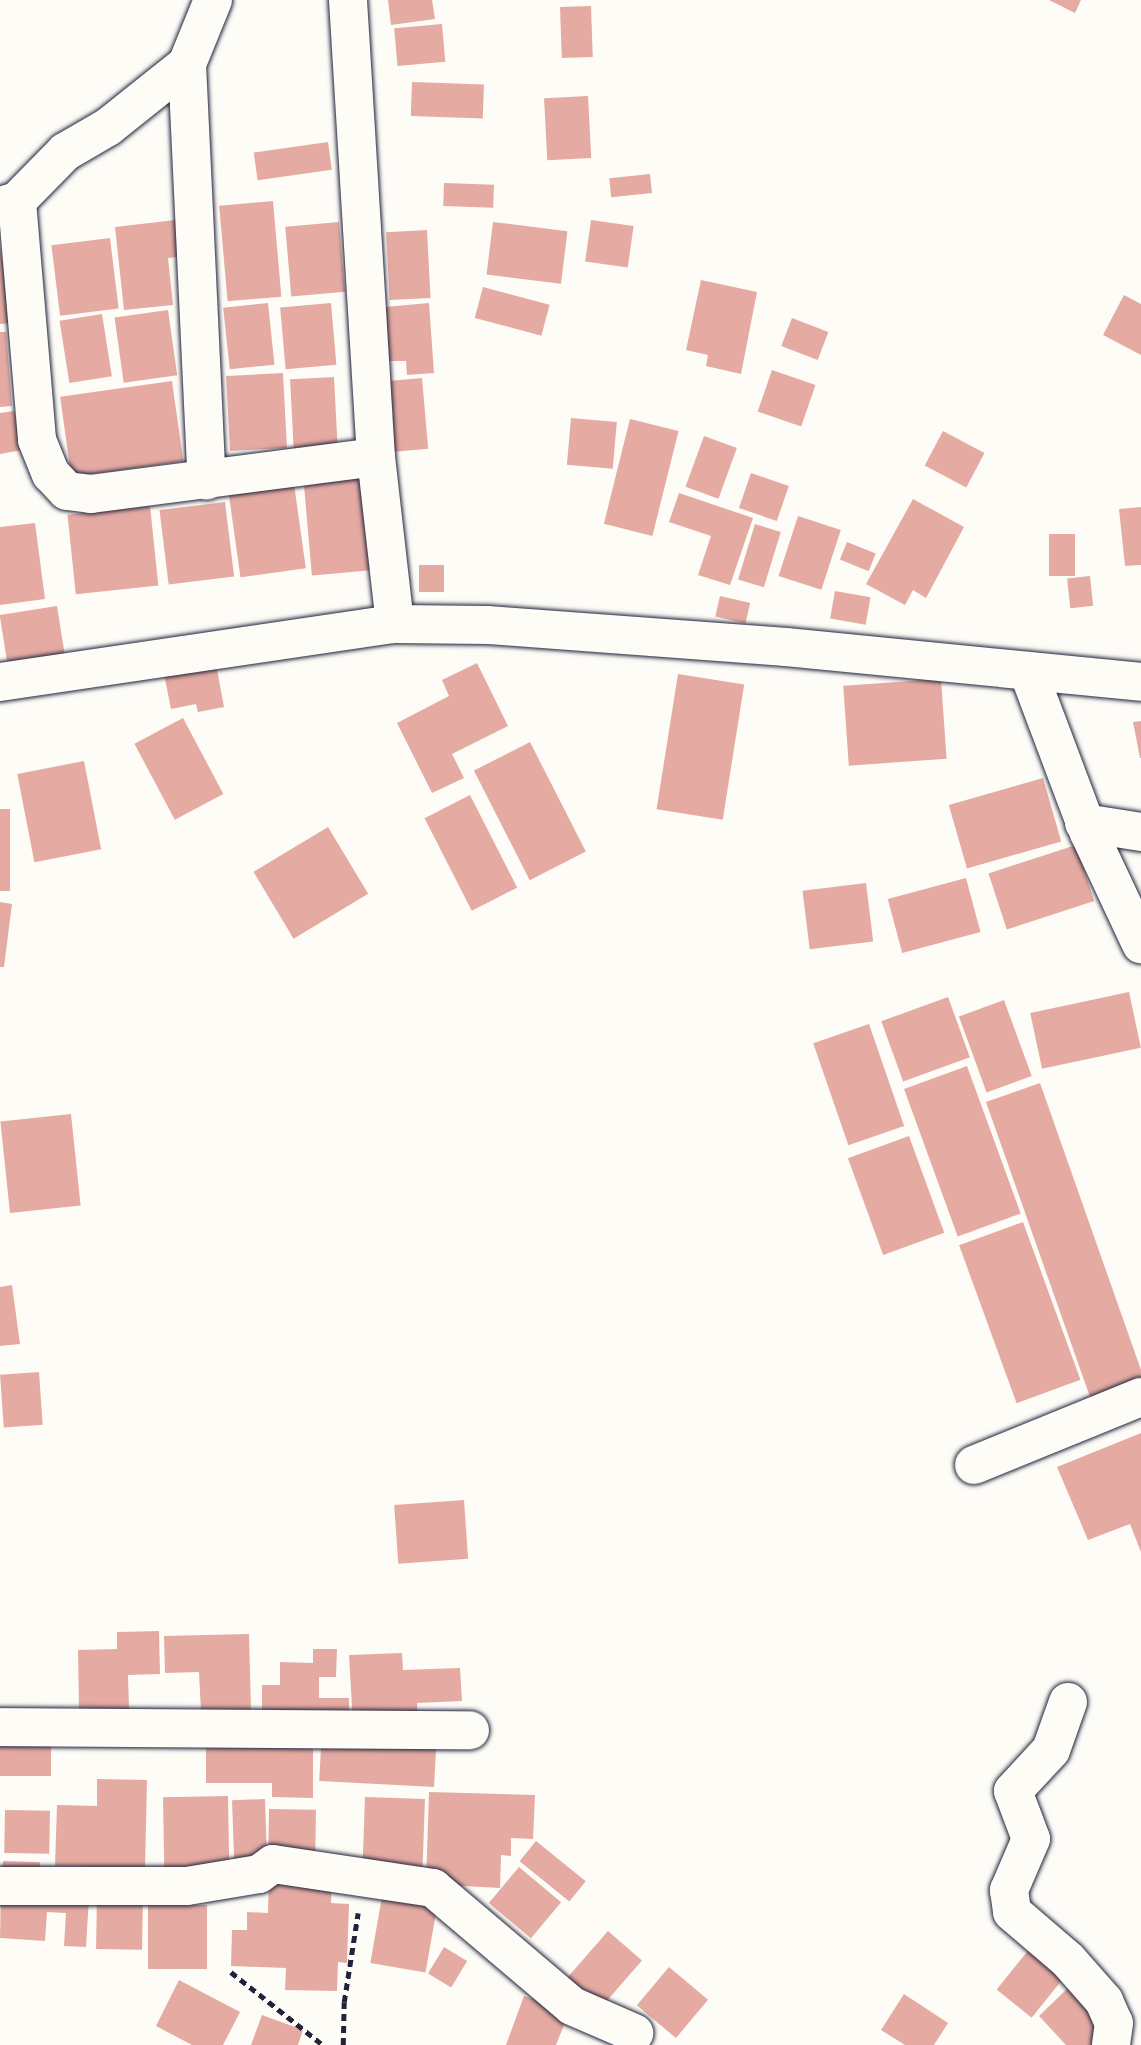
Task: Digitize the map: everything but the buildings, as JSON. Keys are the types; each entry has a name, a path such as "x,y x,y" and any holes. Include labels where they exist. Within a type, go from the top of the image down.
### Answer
{"street":[{"path":"207,481 187,65 213,0"},
{"path":"348,0 376,457 395,624"},
{"path":"187,65 108,127 65,152 9,203 37,440 51,474 67,491 91,494 376,457"},
{"path":"0,682 395,624 542,629 1141,682"},
{"path":"1028,671 1084,823 1141,944"},
{"path":"1084,823 1141,832"},
{"path":"974,1465 1141,1396"},
{"path":"1068,1702 1051,1750 1013,1791 1031,1839 1009,1890 1012,1912 1068,1960 1104,2001 1114,2023 1111,2045"},
{"path":"0,1727 470,1730"},
{"path":"0,1886 187,1886 259,1874 273,1864 433,1888 572,2006 634,2033"}],"path":[{"path":"343,2045 344,2003 364,1877"},
{"path":"231,1972 323,2045"}]}
